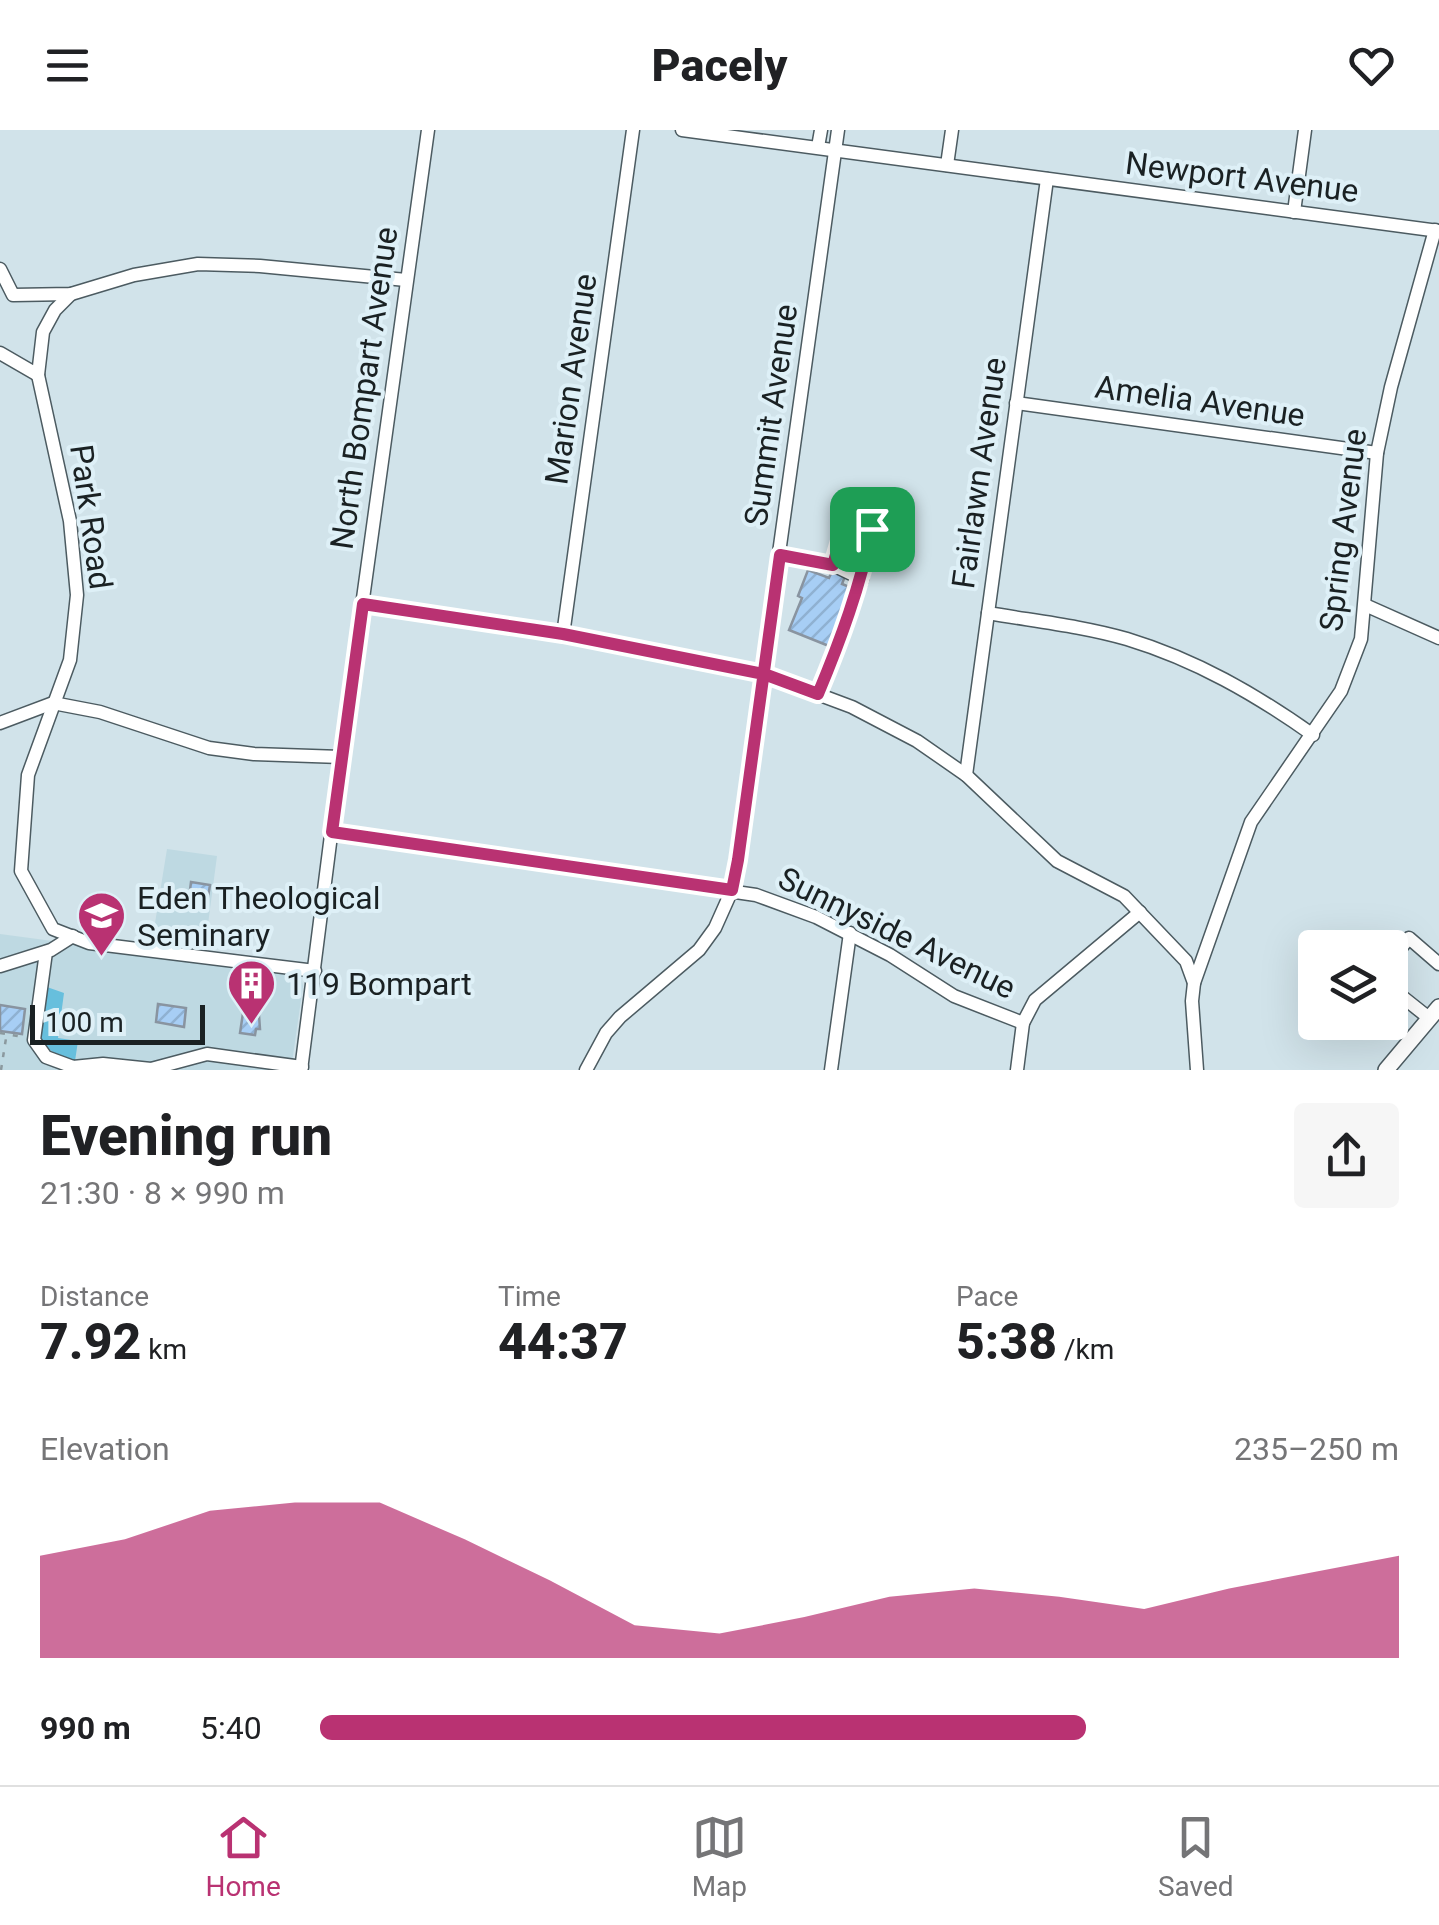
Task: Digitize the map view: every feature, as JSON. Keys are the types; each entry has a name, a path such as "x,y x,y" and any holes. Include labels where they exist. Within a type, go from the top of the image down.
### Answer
{"main road":[{"path":"1386,1070 1436,1012"}],"street":[{"name":"North Bompart Avenue","path":"302,1068 428,130"},
{"name":"Marion Avenue","path":"563,634 633,130"},
{"name":"Newport Avenue","path":"682,130 1437,231"},
{"path":"818,148 820,130"},
{"name":"Summit Avenue","path":"586,1070 606,1033 620,1017 699,950 715,928 732,890 838,130"},
{"path":"947,165 952,130"},
{"path":"1294,212 1306,130"},
{"name":"Fairlawn Avenue","path":"966,775 1047,179"},
{"name":"Spring Avenue","path":"1194,983 1251,822 1341,691 1361,640 1376,453 1437,231"},
{"path":"0,269 7,298 71,294 134,274 198,264 406,280"},
{"name":"Park Road","path":"71,294 42,332 38,375 76,564 77,595 70,660 28,774 21,871 53,928 73,936"},
{"path":"0,353 38,375"},
{"name":"Amelia Avenue","path":"1016,403 1376,453"},
{"path":"818,694 862,580 872,524 846,520 833,565"},
{"path":"780,555 833,565 862,580"},
{"path":"363,604 563,634 764,674 882,722 966,775 1057,862 1110,888 1140,912 1186,962 1194,983 1197,1070"},
{"path":"1365,605 1439,638"},
{"path":"988,613 1080,628 1161,650 1249,691 1313,735"},
{"path":"0,723 52,703 100,712 209,748 341,757"},
{"name":"Sunnyside Avenue","path":"332,832 732,890 801,910 850,933 954,996 1023,1022"},
{"path":"1017,1070 1023,1022 1043,992 1140,912"},
{"path":"831,1070 850,933"},
{"path":"0,966 46,952 73,936 88,942 315,971"},
{"path":"1408,939 1439,964"},
{"path":"46,952 34,1038 46,1058 73,1068 103,1064 151,1068 207,1054 302,1068"},
{"path":"1408,997 1436,1012"}],"path":[{"path":"1,1070 7,1033"},
{"path":"0,1034 34,1038"}],"shaded area":[{"name":"Eden Theological Seminary","path":"167,849 217,856 203,962 301,977 291,1070 0,1070 0,934 150,954"},
{"path":"47,987 64,993 58,1038 78,1041 75,1061 60,1056 44,1043 40,1025"}],"building":[{"path":"808,570 829,578 832,571 845,576 842,584 852,588 829,646 789,630"},
{"path":"191,882 210,885 206,909 188,906"},
{"path":"158,1004 186,1008 184,1027 156,1022"},
{"path":"0,1005 25,1009 22,1034 0,1031"},
{"name":"119 Bompart","path":"243,1013 259,1015 260,1029 256,1029 255,1035 240,1033"}],"place":[{"name":"Eden Theological Seminary","path":"102,958"},
{"name":"119 Bompart","path":"251,1026"}],"route":[{"path":"872,529 862,580 818,694 764,674 563,634 363,604 332,832 732,890 738,860 764,674 780,555 833,565 846,520 872,524 872,529"}]}
